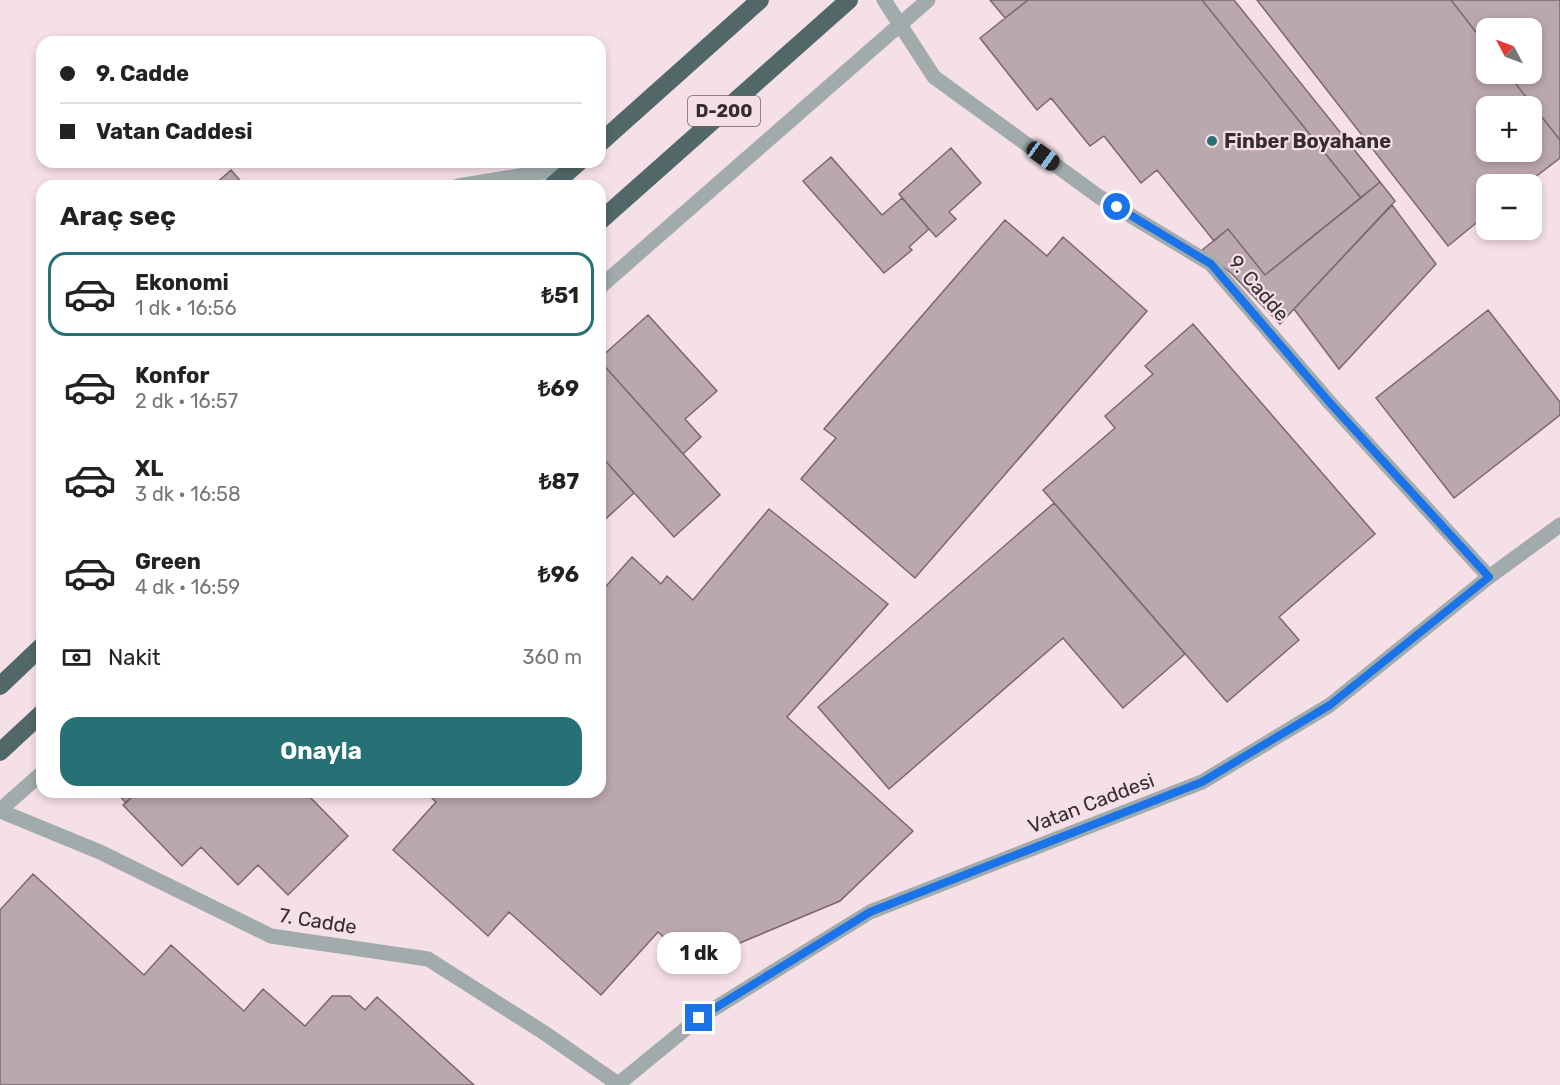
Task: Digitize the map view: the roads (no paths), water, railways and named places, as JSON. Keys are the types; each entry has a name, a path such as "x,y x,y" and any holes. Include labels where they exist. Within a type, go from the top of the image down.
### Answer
{"highway":[{"name":"D-200","path":"606,138 760,0"},
{"name":"D-200","path":"606,216 849,0"},
{"path":"559,180 573,168"},
{"path":"0,686 36,652"},
{"path":"0,752 36,719"}],"lane":[{"name":"9. Cadde","path":"884,0 934,77 1098,196 1211,264 1330,403 1489,577"},
{"path":"606,281 928,0"},
{"path":"492,180 559,168"},
{"name":"Vatan Caddesi","path":"618,1085 699,1018 870,912 1202,782 1330,705 1489,577 1560,525"},
{"path":"0,811 36,778"},
{"name":"7. Cadde","path":"0,811 100,852 271,936 428,959 543,1032 618,1085"}],"place":[{"name":"Finber Boyahane","path":"1212,141"}]}
